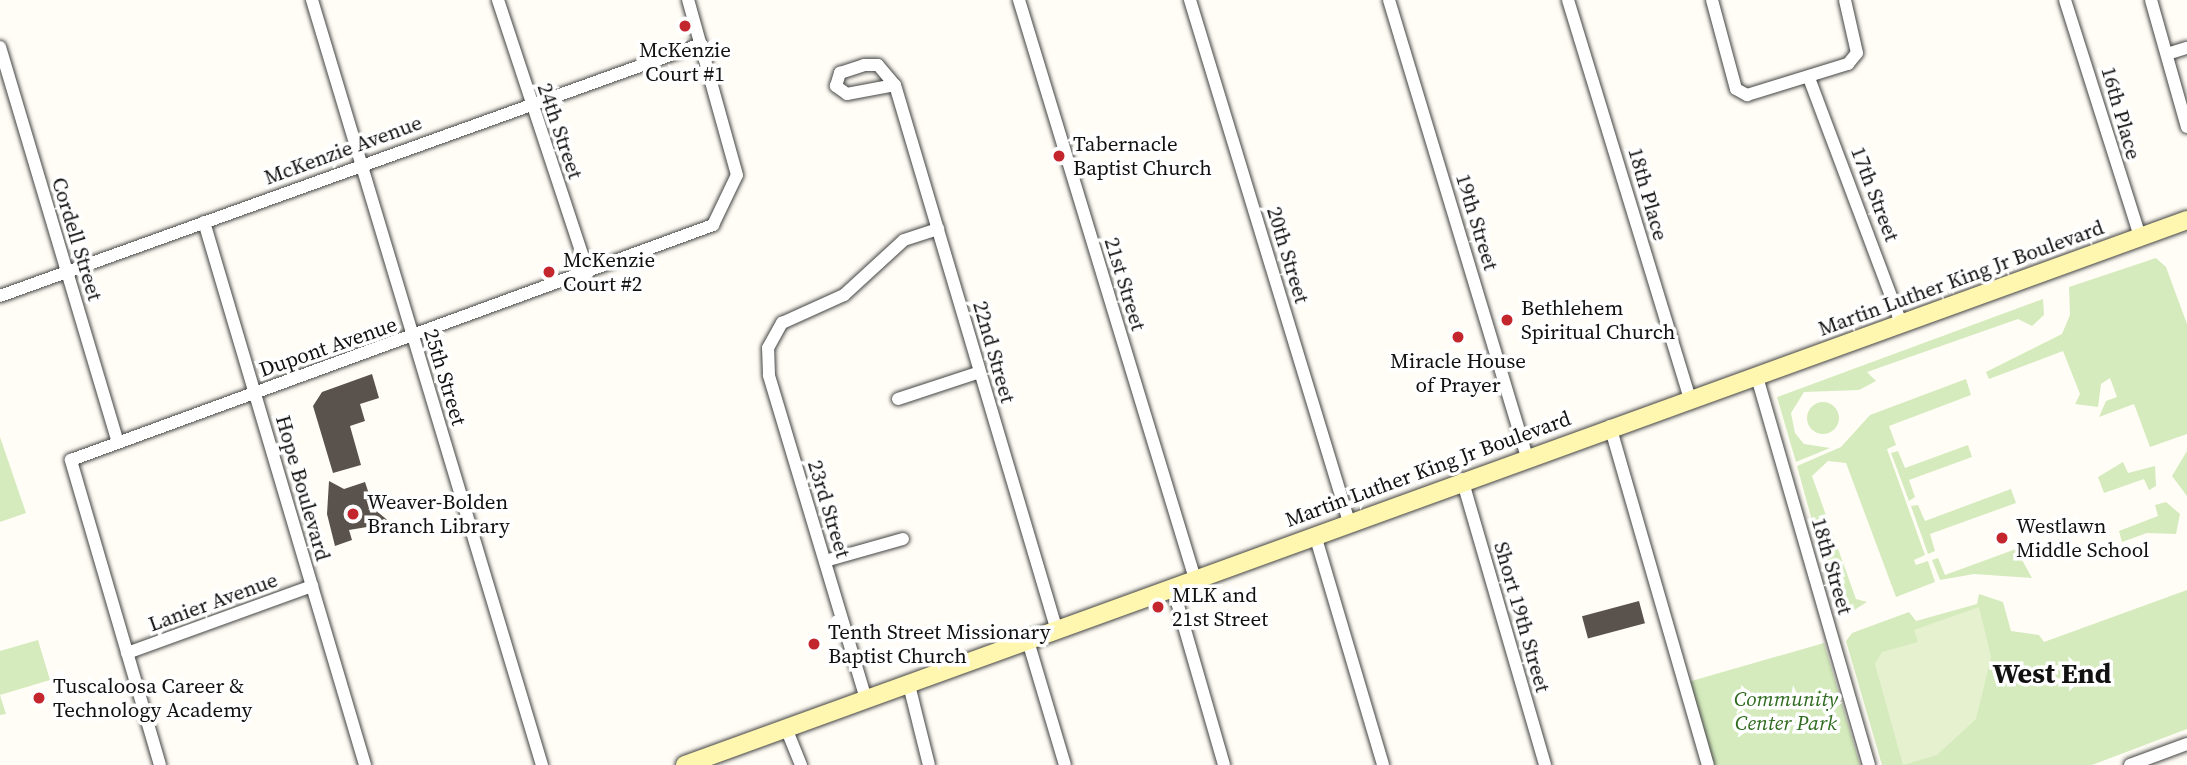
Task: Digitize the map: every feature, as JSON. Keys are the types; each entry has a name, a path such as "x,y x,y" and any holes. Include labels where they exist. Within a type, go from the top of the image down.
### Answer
{"main road":[{"name":"Martin Luther King Jr Boulevard","path":"685,765 1057,631 1527,456 1757,377 2187,220"}],"street":[{"name":"25th Street","path":"312,0 542,765"},
{"name":"24th Street","path":"498,0 529,103 588,272"},
{"path":"688,0 701,44"},
{"name":"21st Street","path":"1019,0 1195,579"},
{"name":"20th Street","path":"1190,0 1349,522"},
{"name":"19th Street","path":"1389,0 1527,456"},
{"name":"18th Place","path":"1568,0 1690,398"},
{"path":"1712,0 1737,89 1759,94 1848,64 1857,53 1845,0"},
{"name":"16th Place","path":"2065,0 2140,237"},
{"path":"2151,0 2187,127"},
{"name":"McKenzie Avenue","path":"0,296 362,162 701,44"},
{"name":"Dupont Avenue","path":"127,653 71,460 414,338 704,230 735,186 735,163 701,44"},
{"name":"Cordell Street","path":"0,47 118,442"},
{"path":"2166,54 2187,48"},
{"name":"17th Street","path":"1809,78 1902,325"},
{"name":"22nd Street","path":"895,85 1057,631"},
{"name":"Hope Boulevard","path":"204,222 365,765"},
{"name":"23rd Street","path":"866,699 769,375 768,348 776,331 794,315 844,295 904,240 938,229"},
{"path":"898,399 980,372"},
{"name":"18th Street","path":"1757,377 1869,765"},
{"path":"1610,426 1709,765"},
{"name":"Short 19th Street","path":"1462,480 1545,765"},
{"path":"1315,535 1383,765"},
{"path":"825,561 903,539"},
{"name":"Lanier Avenue","path":"127,653 312,586"},
{"path":"1173,588 1224,765"},
{"path":"1028,641 1065,765"},
{"path":"127,653 160,765"},
{"path":"909,685 929,765"},
{"path":"786,728 801,765"},
{"path":"2130,765 2187,744"}],"green space":[{"path":"2156,258 2166,267 2187,324 2187,434 2150,447 2134,404 2099,417 2106,401 2117,397 2110,378 2101,384 2098,407 2075,404 2080,394 2063,351 1989,379 1986,372 2062,334 2070,315 2069,287"},
{"path":"2043,299 2044,315 2032,326 2018,319 1867,372 1876,381 1859,390 1804,392 1791,413 1795,433 1804,444 1830,448 1796,462 1777,397"},
{"path":"1966,379 1971,395 1889,426 1896,445 1887,449 1925,555 1914,560 1916,565 1928,561 1935,582 1896,597 1846,463 1828,461 1812,476 1856,599 1867,602 1848,614 1837,611 1797,466 1841,447 1870,415"},
{"path":"1823,402 1834,407 1839,418 1834,429 1823,434 1812,429 1807,418 1812,407"},
{"path":"0,437 26,513 0,522"},
{"path":"1968,445 1972,457 1909,480 1915,497 1909,501 1891,453 1898,451 1905,468"},
{"path":"2187,451 2187,496 2172,476"},
{"path":"2123,462 2128,473 2155,466 2156,486 2149,490 2144,479 2104,493 2098,477"},
{"path":"2011,489 2016,503 1930,534 1935,551 1928,554 1911,506 1918,505 1925,521"},
{"path":"2166,502 2180,514 2176,534 2147,533 2122,542 2119,531 2158,516 2155,505"},
{"path":"2016,549 2032,578 1974,574 1940,580 1932,560 1938,558 1945,575"},
{"path":"2187,590 2187,729 2092,765 1882,765 1846,641 1852,633 1909,612 1916,621 1977,604 1979,594 2003,602 2011,631 2039,635 2044,642"},
{"path":"1979,607 1991,657 1976,719 1937,755 1903,765 1875,664 1882,652 1918,642 1914,630"},
{"path":"38,640 50,680 0,695 0,651"},
{"name":"Community Center Park","path":"1824,643 1860,765 1713,765 1688,682"},
{"path":"0,695 6,714 0,715"}],"building":[{"path":"372,374 379,398 360,404 365,421 350,426 361,465 333,473 313,406 322,392"},
{"name":"Weaver-Bolden Branch Library","path":"329,481 344,489 365,482 374,509 391,523 349,530 352,540 335,546 327,514"},
{"path":"1639,601 1645,623 1588,638 1582,616"}],"place":[{"name":"McKenzie Court #1","path":"685,26"},
{"name":"Tabernacle Baptist Church","path":"1059,156"},
{"name":"McKenzie Court #2","path":"549,272"},
{"name":"Bethlehem Spiritual Church","path":"1507,320"},
{"name":"Miracle House of Prayer","path":"1458,337"},
{"name":"Weaver-Bolden Branch Library","path":"353,514"},
{"name":"Westlawn Middle School","path":"2002,538"},
{"name":"MLK and 21st Street","path":"1158,607"},
{"name":"Tenth Street Missionary Baptist Church","path":"814,644"},
{"name":"Tuscaloosa Career & Technology Academy","path":"39,698"}],"district":[{"name":"West End","path":"2052,673"}]}
